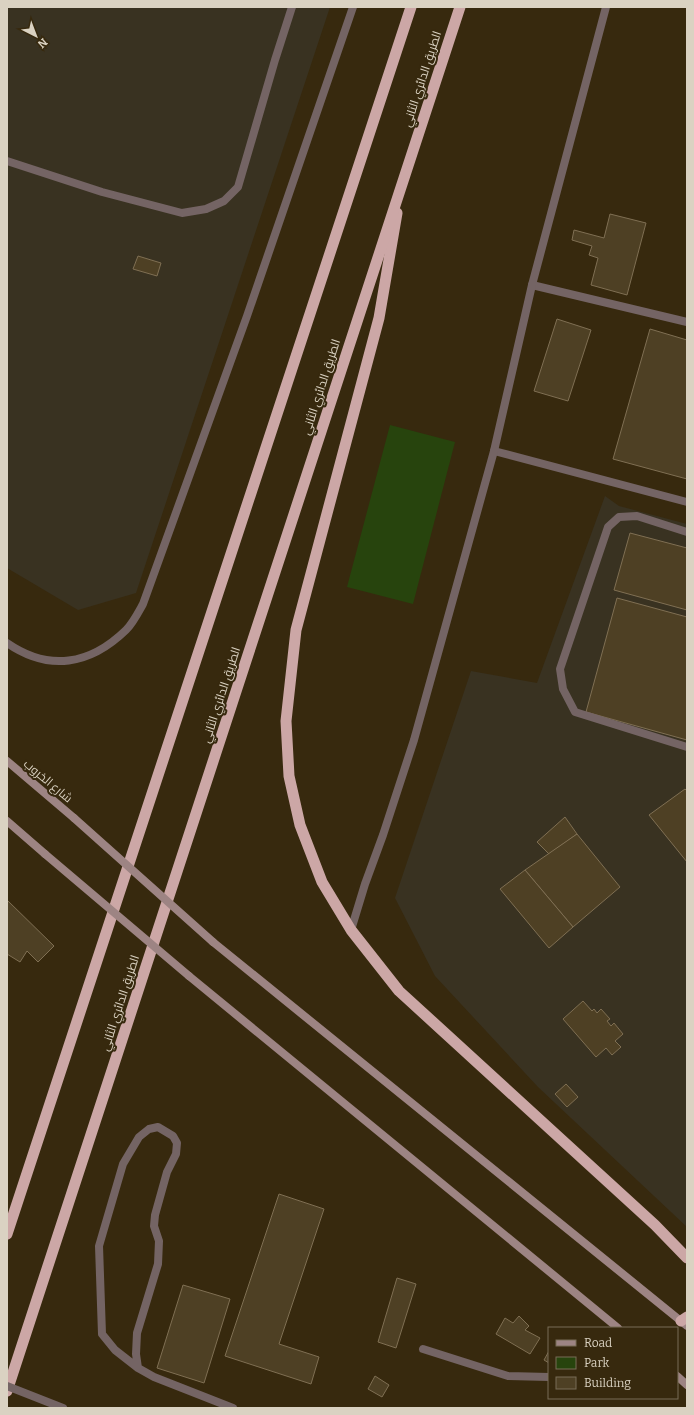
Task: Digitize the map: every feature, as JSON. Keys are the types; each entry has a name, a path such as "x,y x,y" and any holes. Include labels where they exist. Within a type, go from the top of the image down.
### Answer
{"highway":[{"path":"7,1234 411,7"},
{"name":"الطريق الدائري الثاني","path":"7,1391 460,7"},
{"path":"404,175 379,318 296,630 286,721 289,776 300,825 322,882 351,930 399,991 655,1225 687,1258"}],"main road":[{"name":"شارع الخروب","path":"7,761 74,818 213,942 685,1322"},
{"path":"7,821 189,976 614,1327"},
{"path":"678,1377 687,1385"}],"street":[{"path":"7,161 102,192 182,213 206,209 224,201 238,187 274,60 292,7"},
{"path":"7,643 27,655 40,660 54,662 69,661 100,650 127,629 143,604 247,316 353,7"},
{"path":"351,930 414,740 494,451 532,285 606,7"},
{"path":"532,285 687,322"},
{"path":"494,451 687,502"},
{"path":"687,532 637,516 620,517 608,527 560,669 563,690 575,712 687,748"},
{"path":"7,826 18,831"},
{"path":"138,1368 136,1354 137,1333 158,1264 159,1241 154,1226 155,1215 167,1172 176,1154 177,1143 173,1136 158,1127 149,1129 139,1137 123,1164 99,1246 102,1334 115,1350 138,1368 160,1380 233,1408"},
{"path":"423,1349 508,1376 548,1377"},
{"path":"7,1386 63,1408"}],"shaded area":[{"path":"7,7 330,7 136,593 78,610 7,568"},
{"path":"605,496 619,506 687,524 687,1227 538,1087 435,976 395,898 471,671 537,683"}],"green space":[{"path":"390,425 455,442 413,604 347,587"}],"building":[{"path":"610,214 646,223 627,295 591,285 598,258 589,255 592,246 572,240 574,230 604,238"},
{"path":"138,256 161,263 157,276 133,269"},
{"path":"557,319 591,330 568,401 534,391"},
{"path":"650,329 687,340 687,479 613,459"},
{"path":"630,533 687,548 687,610 614,590"},
{"path":"617,598 687,617 687,740 586,712"},
{"path":"685,789 687,791 687,862 649,815"},
{"path":"565,817 577,834 549,854 537,842"},
{"path":"577,834 620,887 573,927 525,870"},
{"path":"525,870 573,927 549,948 500,889"},
{"path":"7,900 54,946 38,962 27,951 20,962 7,954"},
{"path":"583,1001 592,1011 594,1009 597,1013 601,1009 610,1019 607,1021 611,1026 614,1023 623,1034 615,1041 621,1047 612,1055 606,1048 596,1057 563,1019"},
{"path":"566,1084 578,1097 567,1107 555,1094"},
{"path":"279,1194 324,1209 279,1344 319,1357 311,1384 225,1356"},
{"path":"397,1278 416,1284 396,1348 378,1342"},
{"path":"183,1285 230,1299 204,1383 157,1368"},
{"path":"519,1316 529,1326 525,1330 540,1338 530,1354 496,1334 505,1318 513,1323"},
{"path":"548,1353 548,1362 544,1360"},
{"path":"375,1376 389,1385 382,1397 368,1389"}]}
